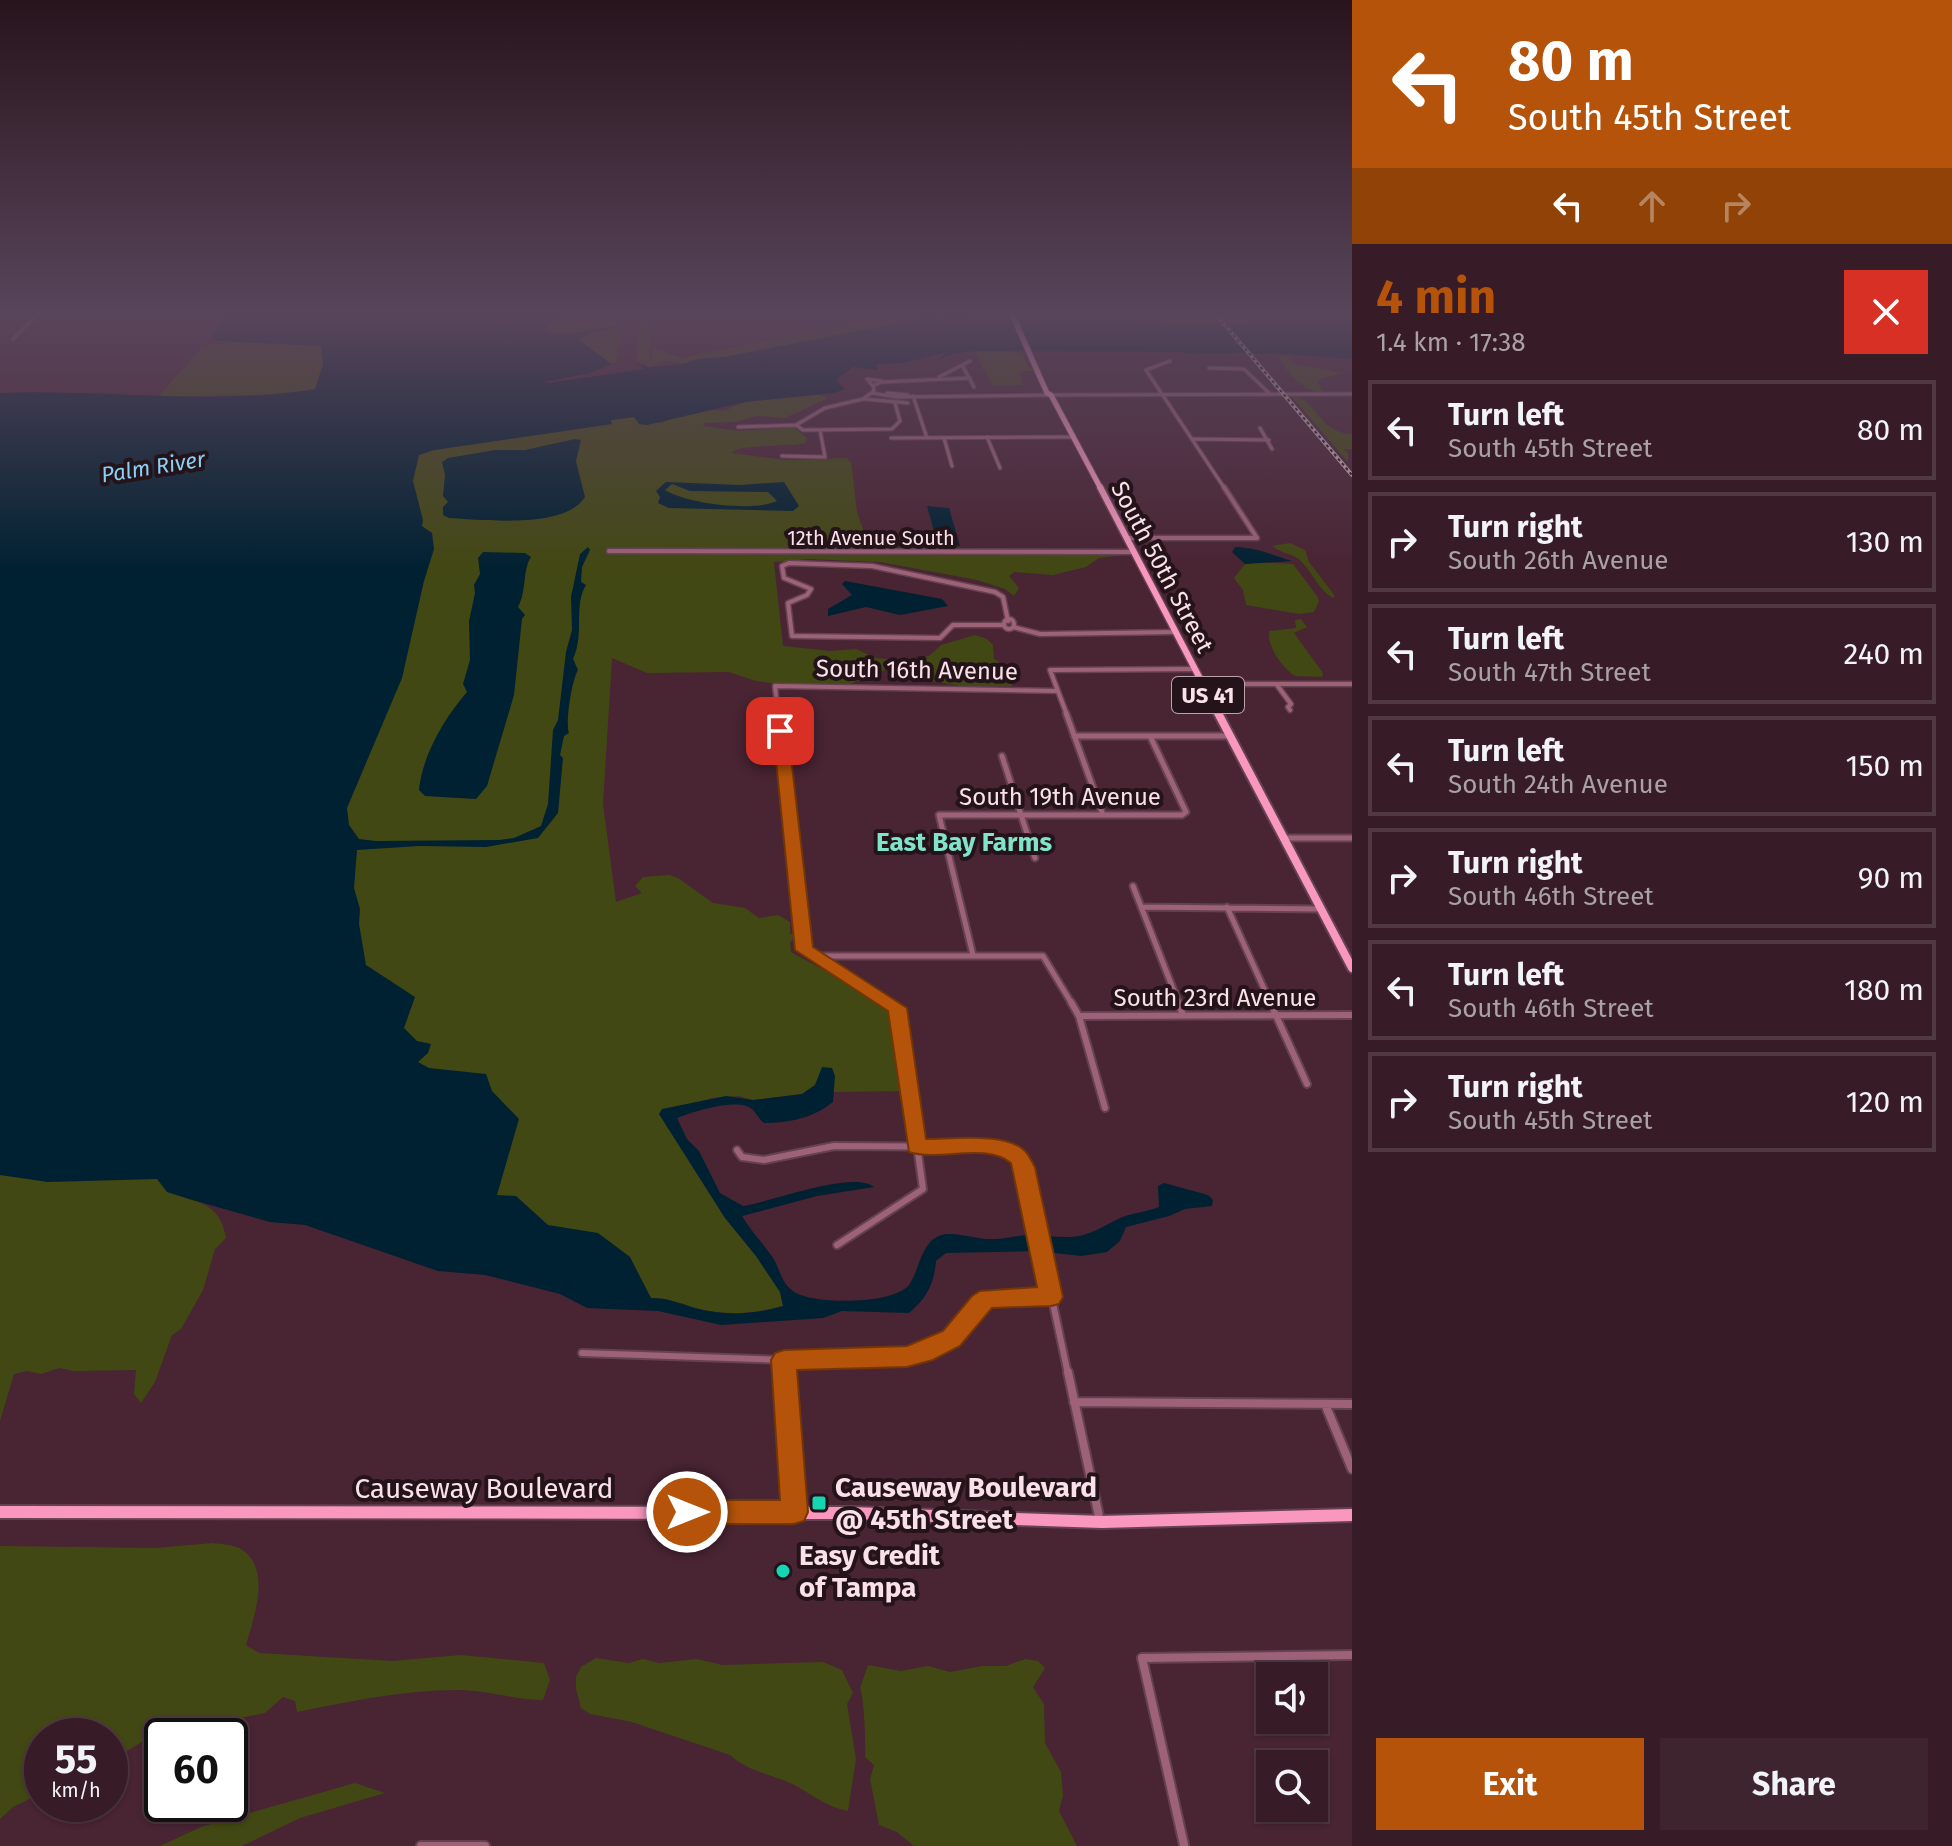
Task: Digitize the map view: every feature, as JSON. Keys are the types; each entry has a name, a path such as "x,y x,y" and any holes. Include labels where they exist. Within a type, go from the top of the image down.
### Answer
{"main road":[{"name":"South 50th Street","path":"1053,398 1321,909 1348,952 1352,968"},
{"name":"Causeway Boulevard","path":"0,1512 794,1512 975,1520 1100,1521 1352,1515"}],"street":[{"path":"914,398 927,438"},
{"path":"1126,538 1257,538 1165,398"},
{"path":"738,427 796,425 825,408 863,399 908,403"},
{"path":"796,425 800,429 820,430 892,429 900,421 895,403"},
{"path":"1260,428 1272,449"},
{"path":"782,456 825,457 820,430"},
{"path":"987,437 1000,468"},
{"path":"891,438 1073,437"},
{"path":"944,438 952,466"},
{"path":"1192,439 1269,440"},
{"name":"12th Avenue South","path":"609,551 1134,552"},
{"path":"1008,621 1003,597 995,592 872,566 789,563 782,566 784,578 811,589 807,595 788,603 792,636 940,638 958,624 1003,625 1035,632 1176,632"},
{"path":"1003,625 1008,621 1016,623 1013,627"},
{"name":"South 16th Avenue","path":"812,956 804,950 775,686 1058,691 1052,669 1195,669"},
{"path":"1203,684 1352,684"},
{"path":"1276,684 1291,704 1288,707 1290,710"},
{"path":"1058,691 1103,815"},
{"path":"1074,736 1230,736"},
{"name":"South 19th Avenue","path":"973,955 939,815 1182,815 1186,812 1150,736"},
{"path":"1002,756 1035,858"},
{"path":"1284,838 1352,838"},
{"path":"1133,886 1184,1016"},
{"path":"1141,907 1321,909"},
{"path":"1227,907 1307,1084"},
{"path":"812,956 1043,956 1079,1016 1105,1108"},
{"path":"812,956 898,1008 923,1189 837,1245"},
{"name":"South 23rd Avenue","path":"1079,1016 1352,1015"},
{"path":"737,1150 742,1157 764,1160 834,1146 989,1147 1009,1150 1018,1157 1024,1167 1100,1521"},
{"path":"582,1353 784,1360 907,1357 951,1338 980,1303 989,1298 1051,1297"},
{"path":"784,1360 794,1512"},
{"path":"1074,1402 1352,1404"},
{"path":"1325,1404 1352,1469"},
{"path":"1184,1845 1142,1658 1352,1655"},
{"path":"421,1846 485,1846"}],"green space":[{"path":"828,398 785,418 757,416 735,422 705,423 703,426 738,431 794,427 807,438 806,443 744,448 731,453 785,460 846,458 851,462 857,512 869,546 865,547 867,553 1121,555 1099,558 1086,567 1053,575 1014,572 1009,576 1019,588 1014,596 1005,589 977,580 880,562 809,559 774,562 783,646 830,651 856,649 876,658 904,661 929,656 941,645 975,635 993,645 994,659 1010,673 1012,686 967,687 933,681 931,678 935,675 923,666 900,664 850,684 779,684 756,681 729,672 647,673 612,658 603,804 616,902 642,893 635,886 643,877 669,875 713,903 745,908 759,918 778,915 790,922 790,934 797,934 790,943 791,952 895,1009 908,1091 834,1092 823,1067 815,1085 802,1094 753,1100 739,1096 712,1098 659,1114 725,1218 780,1292 783,1306 728,1313 651,1298 184,1140 400,461 434,450 611,424 611,420 634,417 638,421 662,423 674,417 711,410 724,411 745,402"},
{"path":"1293,398 1307,402 1331,428 1352,434 1352,449 1343,449 1348,453 1348,462"},
{"path":"1290,543 1305,550 1309,562 1335,596 1333,598 1299,559 1272,546"},
{"path":"1245,564 1293,564 1317,596 1319,601 1314,612 1299,614 1246,605 1243,590 1234,578"},
{"path":"1301,619 1307,627 1294,633 1323,673 1322,677 1295,676 1281,662 1270,644 1269,631 1296,628 1295,620"},
{"path":"66,1094 189,1199 215,1212 226,1238 215,1249 203,1290 181,1329 172,1335 155,1382 141,1403 134,1394 136,1370 74,1371 59,1368 41,1374 27,1371 14,1374 0,1421 0,1104"},
{"path":"213,1543 239,1548 249,1556 256,1567 258,1593 246,1645 259,1653 393,1661 461,1655 544,1663 550,1680 543,1700 473,1691 421,1691 297,1712 295,1701 283,1697 265,1713 239,1718 144,1718 144,1741 128,1750 128,1718 24,1718 24,1802 0,1819 0,1546 155,1548"},
{"path":"596,1658 629,1663 643,1659 659,1663 697,1659 722,1665 823,1662 842,1670 853,1693 847,1704 856,1759 848,1811 745,1766 730,1755 632,1722 590,1714 581,1708 576,1677 581,1667"},
{"path":"1025,1659 1038,1661 1045,1668 1033,1687 1044,1704 1045,1743 1061,1772 1063,1795 1059,1811 1077,1846 914,1846 897,1832 879,1825 870,1779 874,1765 865,1757 860,1688 868,1665 901,1671 928,1666 950,1672 982,1666 1006,1666"},
{"path":"355,1783 385,1793 300,1818 242,1846 160,1846 218,1822 248,1822 248,1814"}],"water":[{"name":"Palm River","path":"0,398 783,398 745,402 647,425 639,424 634,417 611,420 612,424 434,450 419,455 413,481 422,526 432,533 434,549 402,678 347,808 349,825 359,839 499,840 514,838 541,826 548,804 553,730 558,720 566,652 572,630 571,597 580,554 588,547 590,550 582,567 581,582 586,585 580,602 578,640 573,659 578,670 570,701 569,733 564,736 560,755 563,758 558,813 538,838 486,847 419,846 357,850 354,888 360,909 359,924 366,965 415,997 404,1028 417,1041 431,1044 428,1053 418,1062 429,1068 486,1074 492,1091 519,1119 497,1195 516,1196 548,1225 598,1233 630,1257 651,1298 706,1311 749,1313 783,1306 780,1292 725,1218 659,1114 662,1109 726,1096 753,1100 802,1094 815,1085 822,1067 832,1068 835,1076 833,1102 809,1116 764,1123 752,1109 736,1104 677,1118 687,1139 699,1151 720,1193 743,1206 831,1184 849,1182 874,1187 817,1196 742,1216 774,1260 785,1283 802,1296 852,1301 900,1292 909,1285 926,1248 938,1236 952,1234 998,1239 1030,1235 1079,1236 1123,1217 1159,1207 1158,1186 1164,1183 1208,1195 1213,1200 1212,1206 1185,1209 1126,1227 1120,1241 1107,1252 1081,1256 1037,1251 946,1253 936,1261 925,1296 909,1313 842,1311 823,1318 721,1325 658,1311 587,1308 560,1294 485,1275 438,1271 305,1225 270,1222 167,1192 157,1179 48,1182 0,1175"},
{"path":"581,440 576,461 585,497 575,507 561,514 523,520 449,518 443,515 443,507 448,502 443,496 445,475 442,462 448,458 495,450 525,450"},
{"path":"666,482 740,485 784,482 799,506 793,511 669,508 658,503 660,497 656,491","holes":["672,484 690,491 768,492 777,501 753,506 721,505 689,499 665,490"]},
{"path":"927,506 949,508 960,546 938,546"},
{"path":"1235,547 1292,561 1245,564 1232,552"},
{"path":"483,552 525,553 531,557 518,607 525,615 522,619 514,695 487,786 476,799 425,796 419,790 430,751 443,725 467,692 463,684 470,660 469,621 474,585 480,574 478,558"},
{"path":"845,581 942,599 948,606 900,615 866,607 828,616 828,609 852,595 842,584"}],"railway":[{"path":"1287,398 1352,475"}],"place":[{"name":"Causeway Boulevard @ 45th Street","path":"819,1503"},
{"name":"Easy Credit of Tampa","path":"783,1571"}],"district":[{"name":"East Bay Farms","path":"964,842"}],"route":[{"path":"687,1512 794,1512 784,1360 907,1357 951,1338 980,1303 989,1298 1051,1297 1024,1167 1018,1157 1009,1150 989,1147 916,1147 898,1008 804,950 780,731"}]}
